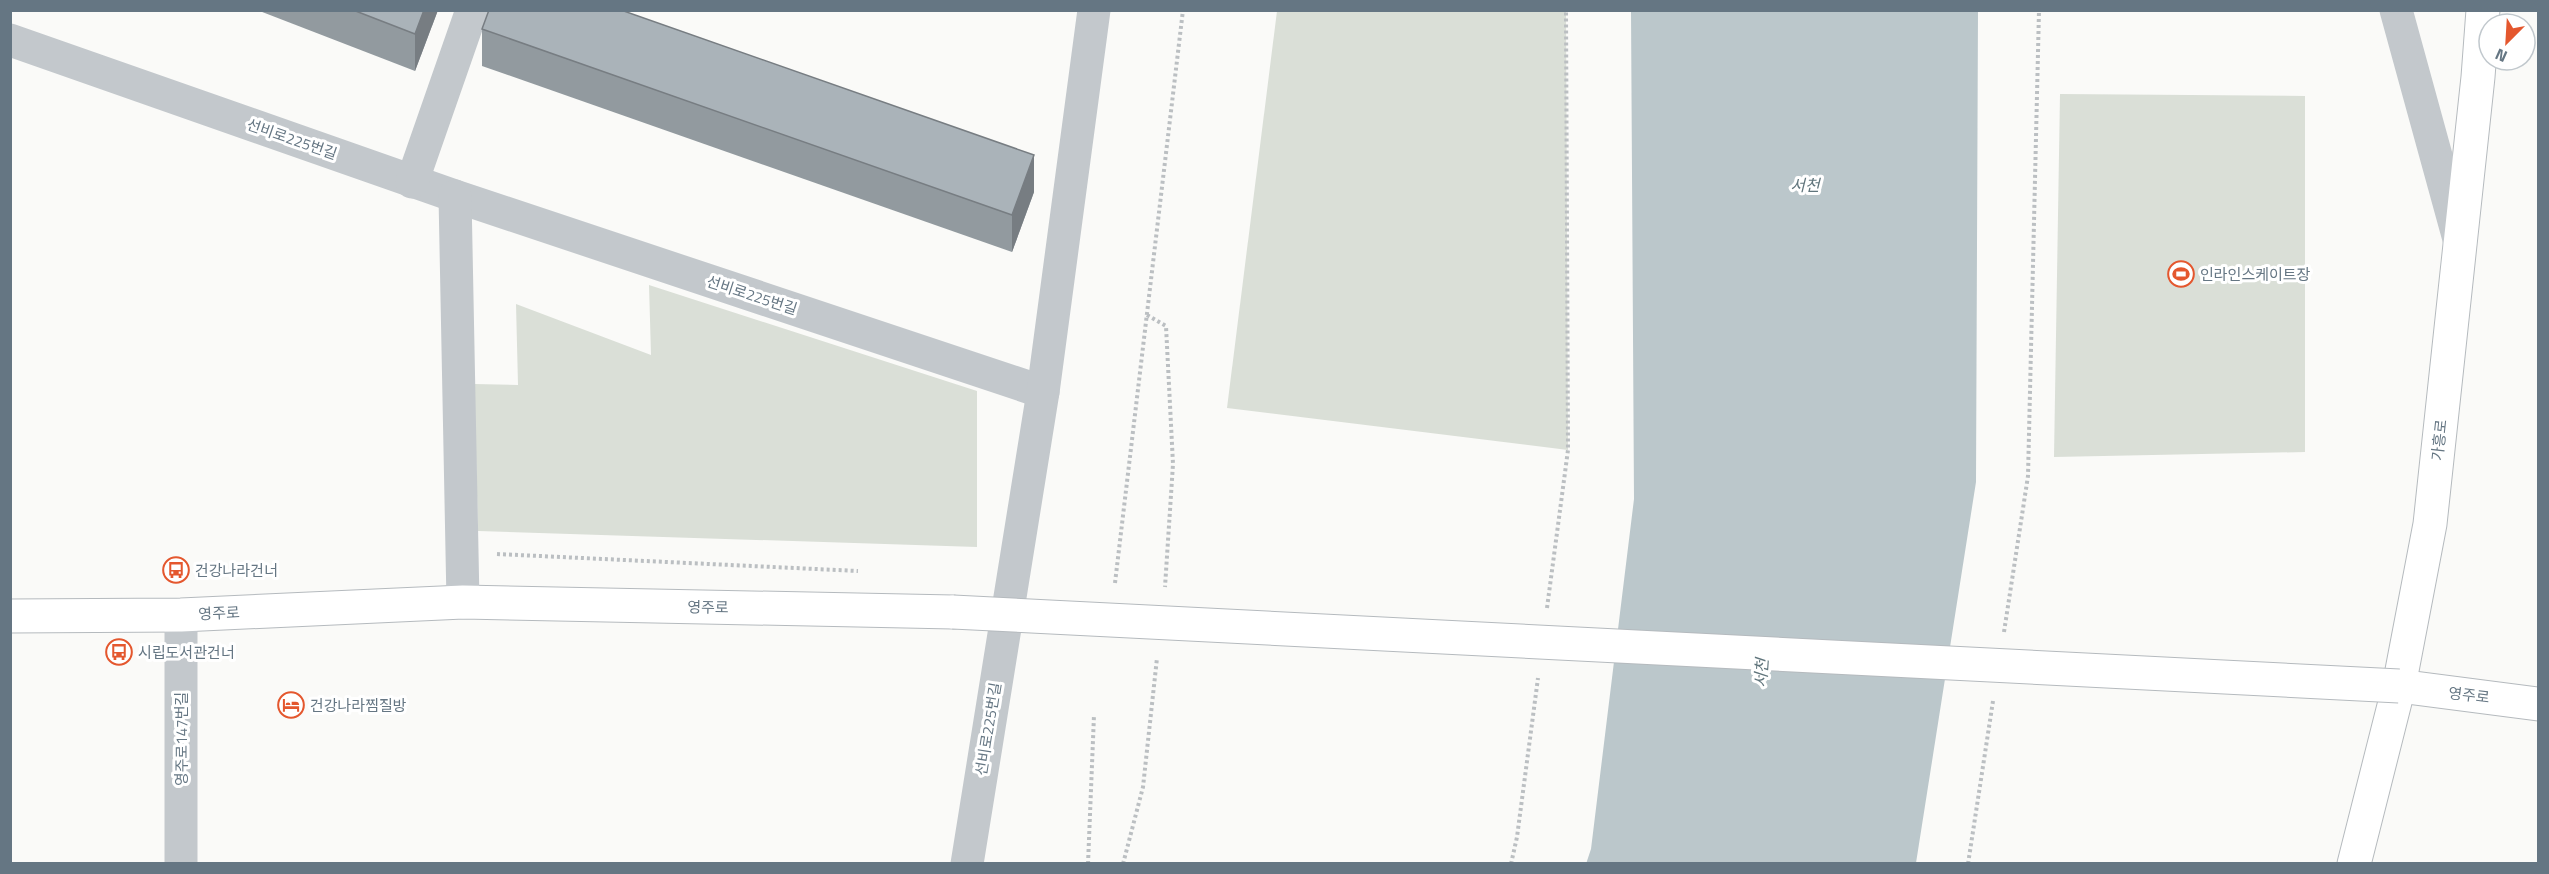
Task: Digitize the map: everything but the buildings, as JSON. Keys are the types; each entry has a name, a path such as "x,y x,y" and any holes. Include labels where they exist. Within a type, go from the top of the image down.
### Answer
{"main road":[{"name":"가흥로","path":"2354,864 2399,686 2430,524 2483,10"},
{"name":"영주로","path":"10,616 181,615 463,602 953,612 2399,686 2538,704"}],"street":[{"path":"412,182 472,10"},
{"path":"1043,392 1094,10"},
{"path":"2396,10 2460,243"},
{"name":"선비로225번길","path":"10,40 412,182 1043,392 967,864"},
{"path":"455,196 463,602"},
{"name":"영주로147번길","path":"181,615 181,864"}],"path":[{"path":"1105,583 1116,583 1183,10"},
{"path":"1546,614 1568,450 1566,10"},
{"path":"2003,640 2028,476 2039,10"},
{"path":"462,552 869,572"},
{"path":"1511,864 1517,837 1539,673"},
{"path":"1968,864 1994,699"},
{"path":"1088,864 1094,715"}],"shaded area":[{"path":"1277,11 1566,11 1568,450 1227,408"},
{"name":"인라인스케이트장","path":"2060,94 2305,96 2305,452 2054,457"},
{"path":"649,285 977,391 977,547 478,531 474,384 518,385 516,304 651,355"}],"water":[{"name":"서천","path":"1631,11 1978,11 1976,482 1916,863 1586,864 1591,849 1634,499"}],"place":[{"name":"인라인스케이트장","path":"2181,274"},
{"name":"건강나라건너","path":"176,570"},
{"name":"시립도서관건너","path":"119,652"},
{"name":"건강나라찜질방","path":"291,705"}]}
